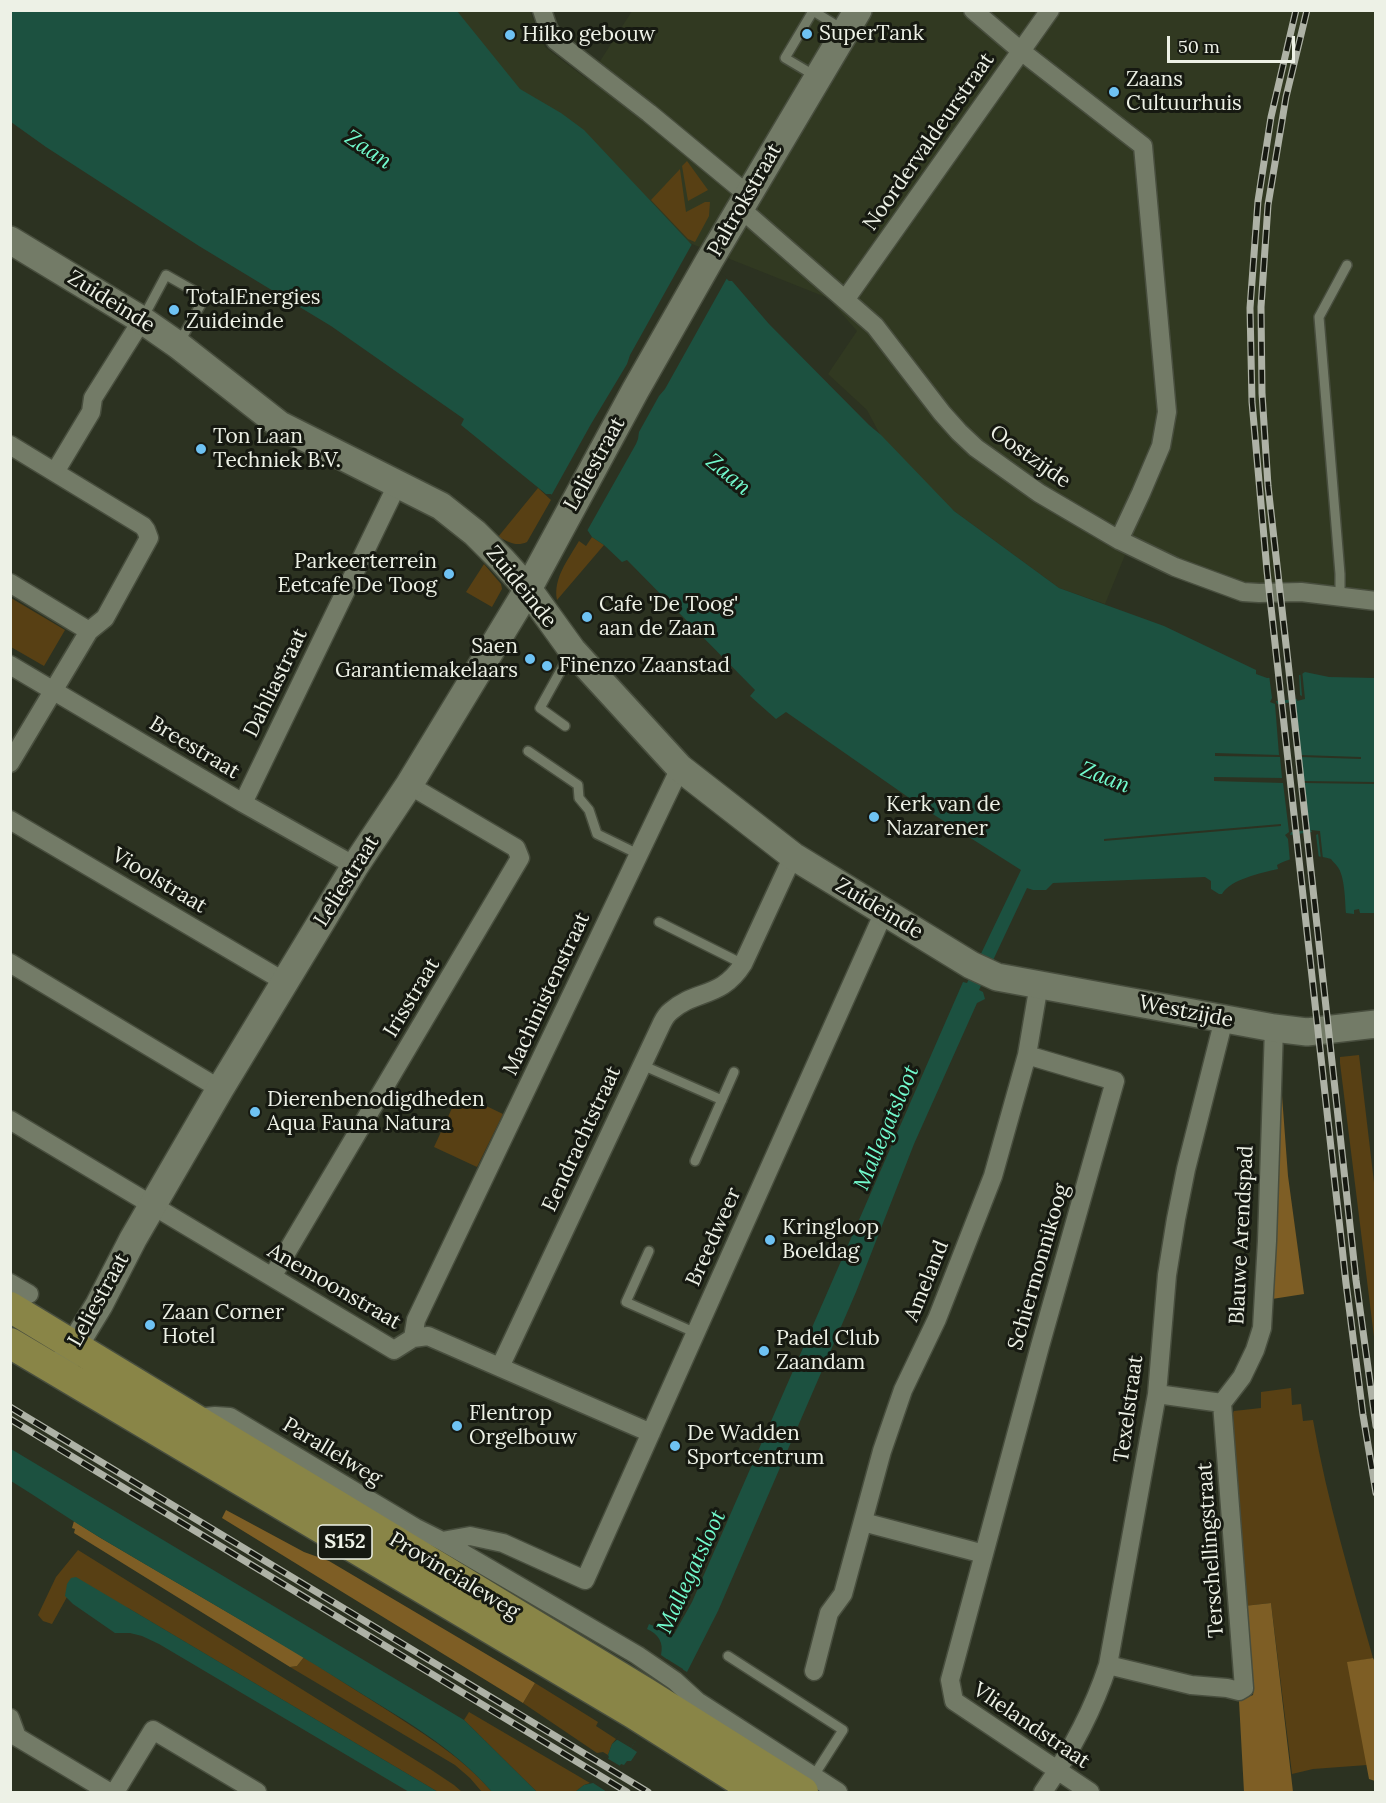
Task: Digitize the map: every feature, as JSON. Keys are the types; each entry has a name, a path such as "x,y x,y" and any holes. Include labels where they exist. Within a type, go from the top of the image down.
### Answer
{"main road":[{"name":"Provincialeweg","path":"20,1300 75,1346 654,1697 758,1792"},
{"name":"Provincialeweg","path":"10,1343 654,1697 808,1785"}],"street":[{"name":"Oostzijde","path":"542,10 548,28 556,41 649,113 744,201 845,300 875,326 942,413 976,448 1039,493 1119,540 1175,567 1243,592 1259,594 1301,592 1376,601"},
{"path":"973,10 1021,51 1143,146 1167,412 1161,446 1142,493 1119,540"},
{"name":"Noordervaldeurstraat","path":"845,300 1050,10"},
{"name":"Paltrokstraat","path":"635,391 744,201 852,21"},
{"name":"Zuideinde","path":"10,240 142,320 178,345 280,425 441,506 475,533 528,589 572,650 680,768 793,856 971,965 997,977"},
{"path":"55,472 91,412 93,398 142,320"},
{"name":"Leliestraat","path":"58,1371 99,1305 152,1206 220,1089 355,866 409,784 528,589 635,391"},
{"path":"10,445 143,526 149,534 148,543 105,618 88,631 10,763"},
{"name":"Dahliastraat","path":"243,803 397,484"},
{"path":"10,583 88,631"},
{"name":"Breestraat","path":"10,665 243,803 355,866"},
{"name":"Machinistenstraat","path":"413,1338 416,1320 680,768"},
{"name":"Irisstraat","path":"272,1277 520,858 516,848 409,784"},
{"name":"Vioolstraat","path":"10,820 285,982"},
{"name":"Eendrachtstraat","path":"500,1367 662,1023 670,1012 685,1002 724,985 736,976 793,856"},
{"name":"Breedweer","path":"442,1541 470,1536 503,1543 585,1580 884,912"},
{"path":"10,963 220,1089"},
{"name":"Westzijde","path":"997,977 1274,1028 1307,1032 1376,1024"},
{"name":"Ameland","path":"814,1671 829,1613 843,1593 882,1451 903,1390 938,1318 993,1176 1027,1055 1039,984"},
{"name":"Texelstraat","path":"1043,1792 1077,1736 1099,1692 1108,1665 1156,1394 1167,1275 1176,1219 1186,1169 1224,1019"},
{"name":"Blauwe Arendspad","path":"1222,1403 1242,1377 1255,1350 1262,1328 1274,1028"},
{"name":"Schiermonnikoog","path":"984,1554 1115,1081 1027,1055"},
{"name":"Anemoonstraat","path":"10,1120 394,1350 413,1338 428,1336 651,1433"},
{"path":"10,1283 20,1300"},
{"path":"1156,1394 1222,1403"},
{"name":"Terschellingstraat","path":"1108,1665 1191,1685 1239,1691 1244,1688 1222,1403"},
{"name":"Parallelweg","path":"194,1418 230,1417 416,1528 442,1541 654,1697"},
{"path":"863,1522 984,1554"},
{"name":"Vlielandstraat","path":"984,1554 950,1680 954,1701 1090,1792"},
{"path":"10,1718 17,1737 110,1792"},
{"path":"115,1792 153,1730 257,1792"},
{"name":"Provincialeweg","path":"808,1785 838,1792"}],"lane":[{"path":"818,77 785,58 813,11 852,21"},
{"path":"1340,598 1319,317 1347,265"},
{"path":"142,320 166,275 205,297 178,345"},
{"path":"565,726 540,708 572,650"},
{"path":"528,751 578,785 579,798 589,810 597,834 638,854"},
{"path":"659,922 743,964"},
{"path":"642,1065 722,1100"},
{"path":"694,1161 734,1072"},
{"path":"649,1251 626,1302 696,1333"},
{"path":"728,1656 843,1730 808,1785"}],"shaded area":[{"path":"449,11 530,11 545,47 588,80 632,11 1375,11 1375,609 1190,575 947,431 967,454 1125,555 1105,604 1059,588 902,476 867,410 828,374 857,331 828,298 687,242 515,92"},
{"path":"687,161 708,190 688,201 682,166"},
{"path":"680,169 686,212 705,202 710,202 709,216 695,242 688,239 651,200"},
{"path":"538,488 551,500 527,542 516,544 498,537"},
{"path":"592,537 604,545 557,600 557,584 566,562 579,541 586,546"},
{"path":"484,564 501,584 502,589 492,607 466,592"},
{"path":"11,598 65,630 44,666 11,647"},
{"path":"1359,1055 1375,1191 1375,1345 1340,1063 1340,1057"},
{"path":"1281,1082 1288,1176 1304,1294 1272,1299"},
{"path":"459,1093 503,1114 477,1167 434,1147"},
{"path":"1291,1388 1292,1405 1301,1404 1303,1421 1313,1420 1332,1510 1373,1658 1352,1662 1367,1765 1313,1769 1292,1774 1271,1603 1244,1606 1233,1413 1261,1408 1261,1392"},
{"path":"226,1510 304,1552 329,1561 535,1683 523,1703 222,1518"},
{"path":"74,1521 304,1657 297,1666 290,1667 74,1533 75,1529 72,1528"},
{"path":"78,1550 430,1769 462,1792 438,1792 128,1608 65,1595 67,1597 52,1624 43,1621 38,1615 56,1577"},
{"path":"1271,1603 1293,1792 1244,1792 1239,1701 1253,1695 1254,1687 1244,1606"},
{"path":"304,1657 444,1749 492,1792 482,1792 455,1765 290,1667 297,1666"},
{"path":"1373,1658 1376,1664 1375,1781 1369,1779 1347,1662"},
{"path":"535,1683 598,1722 596,1726 616,1739 608,1755 603,1752 597,1753 523,1703"},
{"path":"469,1712 590,1783 575,1792 537,1792 464,1720"}],"water":[{"name":"Zaan","path":"11,11 457,11 520,89 561,113 584,130 690,243 729,281 732,281 769,324 954,511 1059,588 1164,626 1256,670 1256,674 1267,678 1300,675 1305,672 1329,677 1375,678 1375,913 1360,913 1359,909 1354,910 1354,914 1346,913 1340,870 1331,859 1318,856 1289,859 1277,865 1278,869 1232,884 1222,894 1211,889 1211,881 1205,877 1053,883 1046,890 1027,888 979,990 983,992 985,999 977,1003 914,1144 856,1292 718,1611 687,1672 682,1669 631,1748 637,1752 631,1761 627,1761 624,1765 621,1764 605,1792 575,1792 584,1785 593,1783 609,1757 612,1744 618,1739 668,1660 661,1655 662,1646 659,1639 647,1629 649,1624 674,1634 692,1602 963,982 967,983 1021,870 928,811 786,712 776,719 750,696 755,690 627,560 622,562 592,537 551,494 546,494 461,425 464,419 331,326 199,246 11,122"},
{"path":"11,1449 464,1720 537,1792 492,1792 460,1760 404,1720 285,1646 99,1537 11,1481"},
{"path":"76,1577 438,1792 409,1792 159,1644 130,1633 115,1633 65,1596 67,1584 71,1578"}],"pier":[{"path":"692,244 727,278 639,432 636,444 587,531 551,496 627,364"},
{"path":"1302,670 1305,699 1276,701 1277,704 1295,702 1301,755 1361,757 1361,759 1301,757 1303,781 1375,782 1375,784 1304,783 1309,830 1291,832 1290,835 1312,832 1311,830 1320,831 1323,859 1321,859 1318,834 1316,835 1319,859 1290,862 1288,839 1285,835 1289,832 1283,783 1214,781 1214,777 1282,778 1280,757 1215,756 1215,753 1279,755 1275,704 1270,702 1272,698 1269,675 1299,672 1300,695 1302,696 1300,671"},
{"path":"1281,824 1281,826 1104,841 1104,839"},
{"path":"667,1659 683,1669 631,1748 616,1739"},
{"path":"605,1757 622,1767 607,1792 590,1781"}],"railway":[{"path":"1296,10 1271,117 1258,201 1250,308 1252,402 1267,571 1346,1283 1363,1415 1376,1493"},
{"path":"1307,10 1286,97 1268,205 1261,307 1262,393 1268,486 1356,1280 1376,1426"},
{"path":"10,1407 648,1792"},
{"path":"10,1419 627,1792"}],"place":[{"name":"SuperTank","path":"807,34"},
{"name":"Hilko gebouw","path":"510,35"},
{"name":"Zaans Cultuurhuis","path":"1114,92"},
{"name":"TotalEnergies Zuideinde","path":"174,310"},
{"name":"Ton Laan Techniek B.V.","path":"201,449"},
{"name":"Parkeerterrein Eetcafe De Toog","path":"449,574"},
{"name":"Cafe 'De Toog' aan de Zaan","path":"587,617"},
{"name":"Saen Garantiemakelaars","path":"530,659"},
{"name":"Finenzo Zaanstad","path":"547,666"},
{"name":"Kerk van de Nazarener","path":"874,817"},
{"name":"Dierenbenodigdheden Aqua Fauna Natura","path":"255,1112"},
{"name":"Kringloop Boeldag","path":"770,1240"},
{"name":"Zaan Corner Hotel","path":"150,1325"},
{"name":"Padel Club Zaandam","path":"764,1351"},
{"name":"Flentrop Orgelbouw","path":"457,1426"},
{"name":"De Wadden Sportcentrum","path":"675,1446"}],"water label":[{"name":"Mallegatsloot","path":"887,1128"},
{"name":"Mallegatsloot","path":"692,1572"}]}
